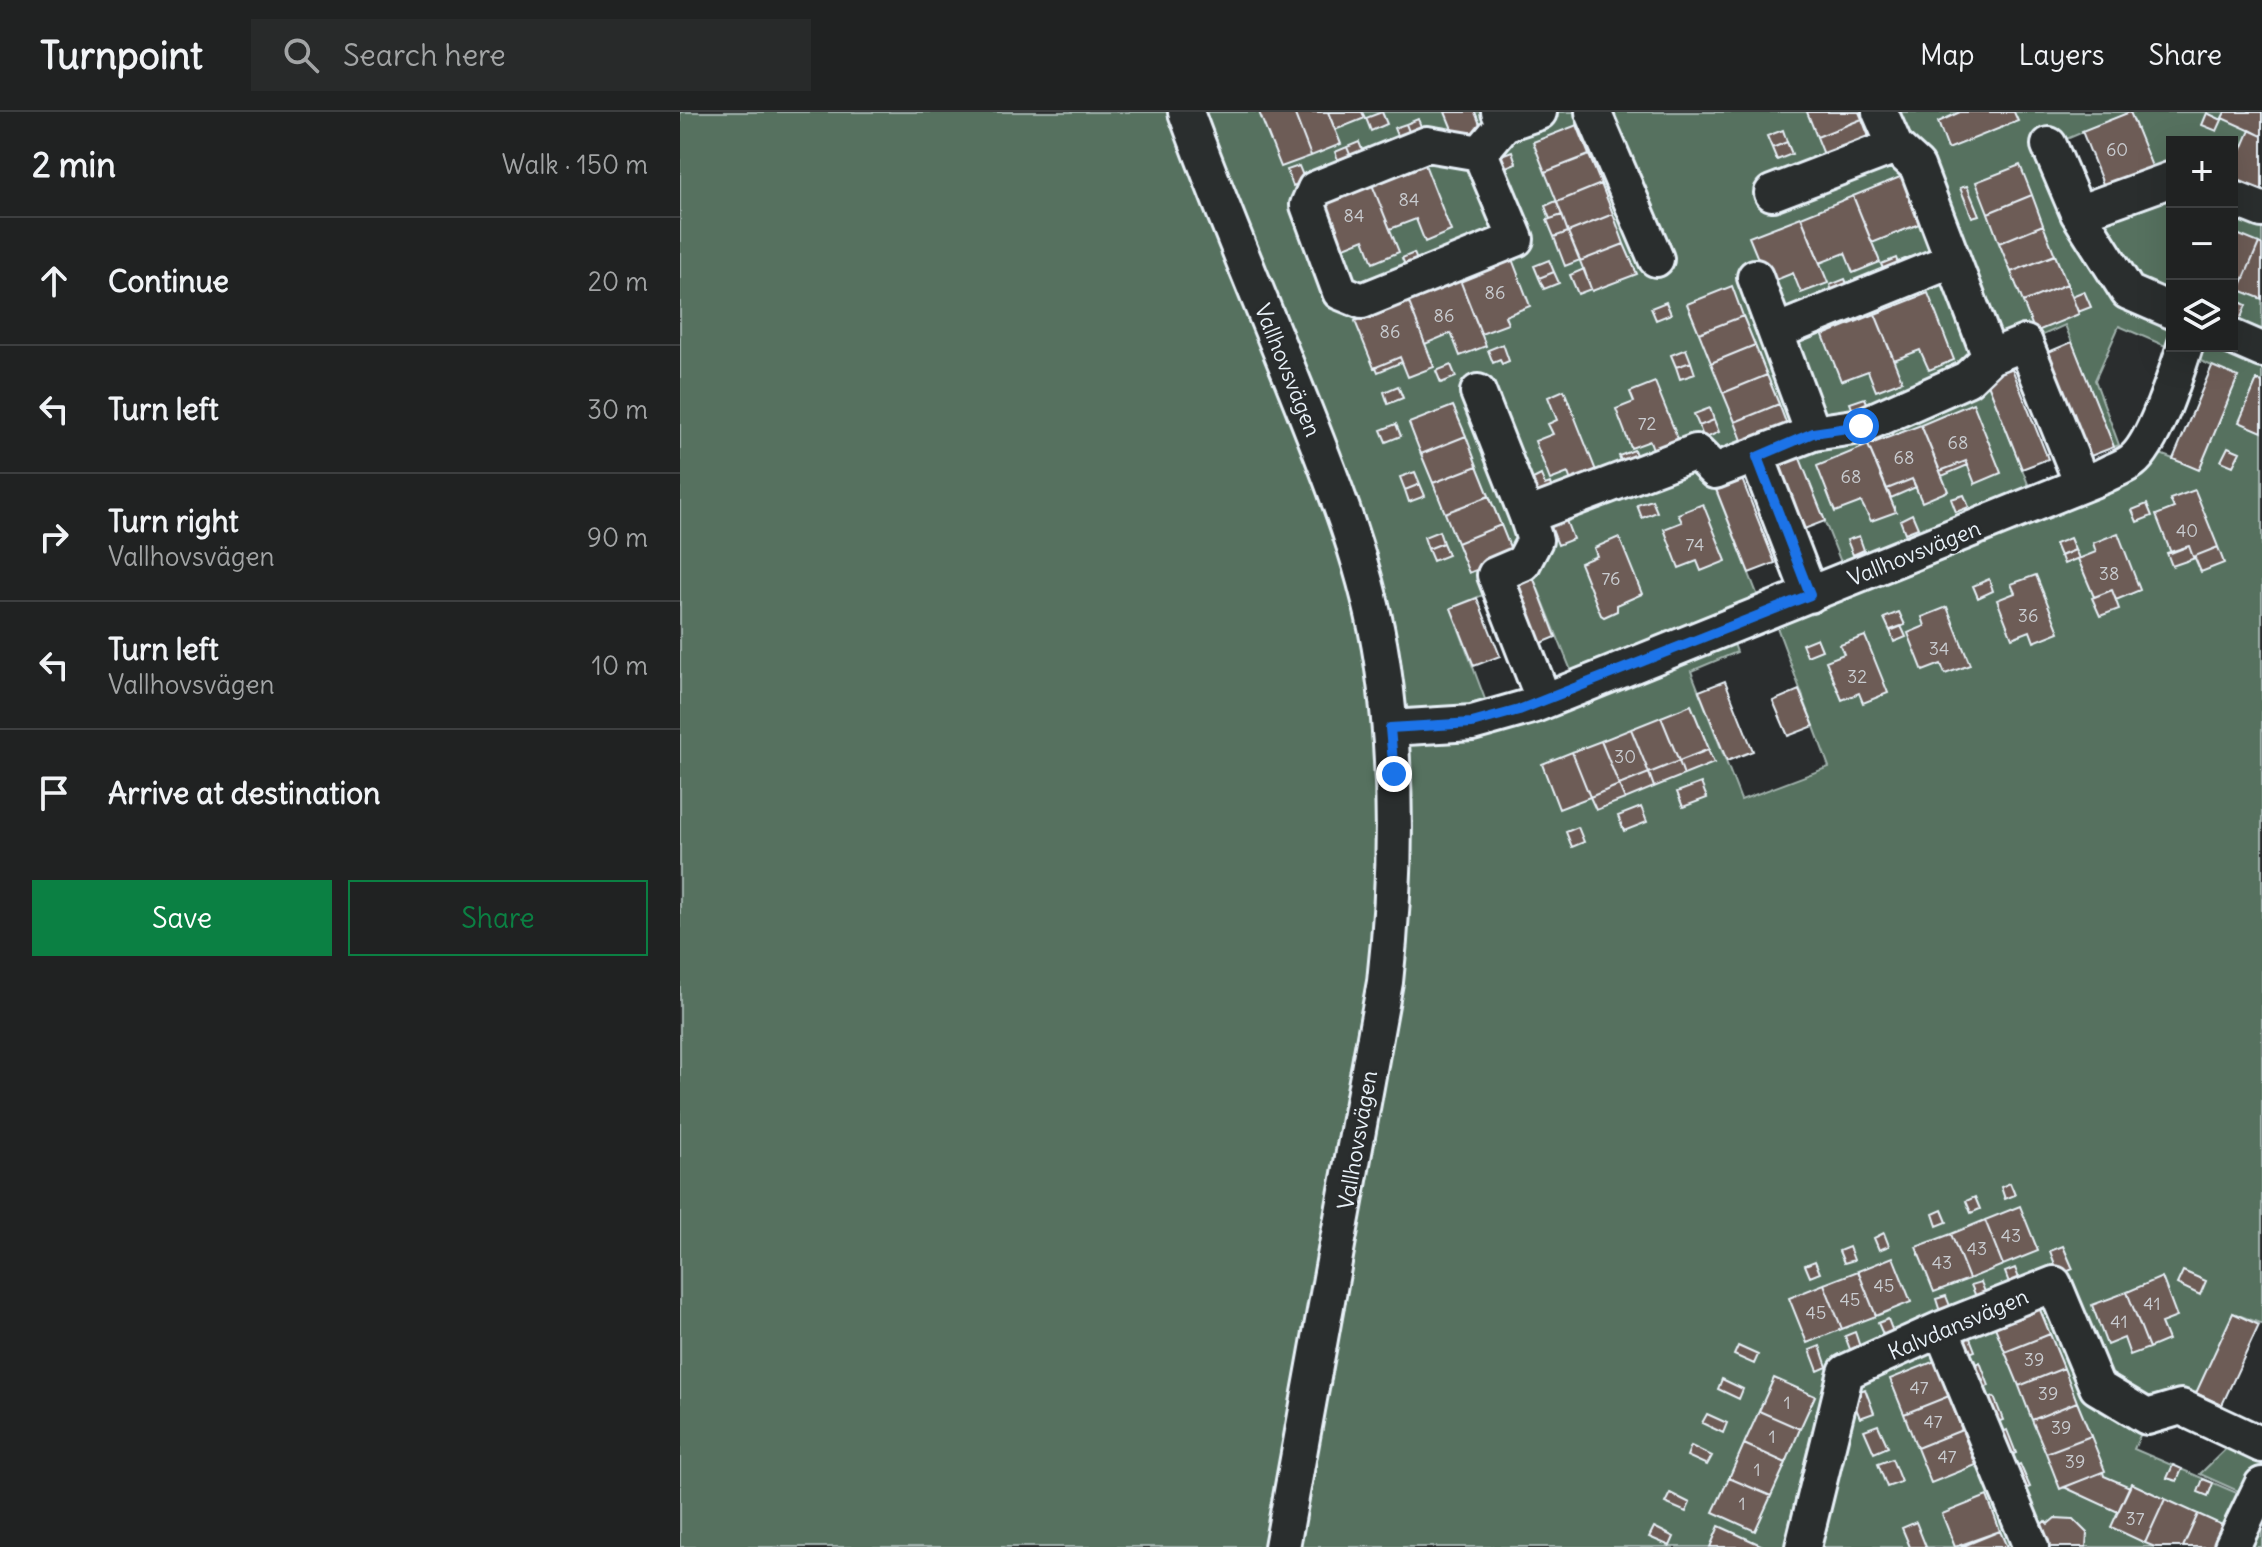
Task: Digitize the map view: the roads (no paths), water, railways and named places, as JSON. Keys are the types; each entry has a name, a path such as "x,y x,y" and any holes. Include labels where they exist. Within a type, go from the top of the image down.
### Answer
{"street":[{"name":"Vallhovsvägen","path":"1186,112 1348,526 1382,660 1394,774 1395,864 1385,982 1282,1547"},
{"path":"1480,153 1502,118 1539,112"},
{"path":"1593,112 1656,259"},
{"path":"1880,112 1895,146 1917,166 1990,357"},
{"path":"1427,144 1480,153 1516,239 1362,301 1340,292 1308,205 1315,189 1427,144"},
{"path":"2049,145 2078,213 2128,292 2166,308"},
{"path":"1772,193 1895,146"},
{"path":"2078,213 2166,181"},
{"path":"2238,200 2262,210"},
{"path":"1776,332 1953,260"},
{"path":"1755,277 1813,433"},
{"path":"2238,340 2262,350"},
{"path":"1527,516 1696,452 1715,471 1813,433 1861,426 1967,379 1990,357 2025,343 2082,484"},
{"name":"Vallhovsvägen","path":"1390,728 1472,723 1544,701 2131,462 2141,452 2174,382 2183,352"},
{"path":"1478,392 1535,540 1523,563 1495,575 1544,701"},
{"path":"1757,457 1810,595"},
{"name":"Kalvdansvägen","path":"1803,1547 1846,1372 1941,1329 2054,1284 2097,1387 2147,1417 2181,1407 2262,1445"},
{"path":"1941,1329 2031,1547"},
{"path":"2232,1547 2262,1485"}]}
